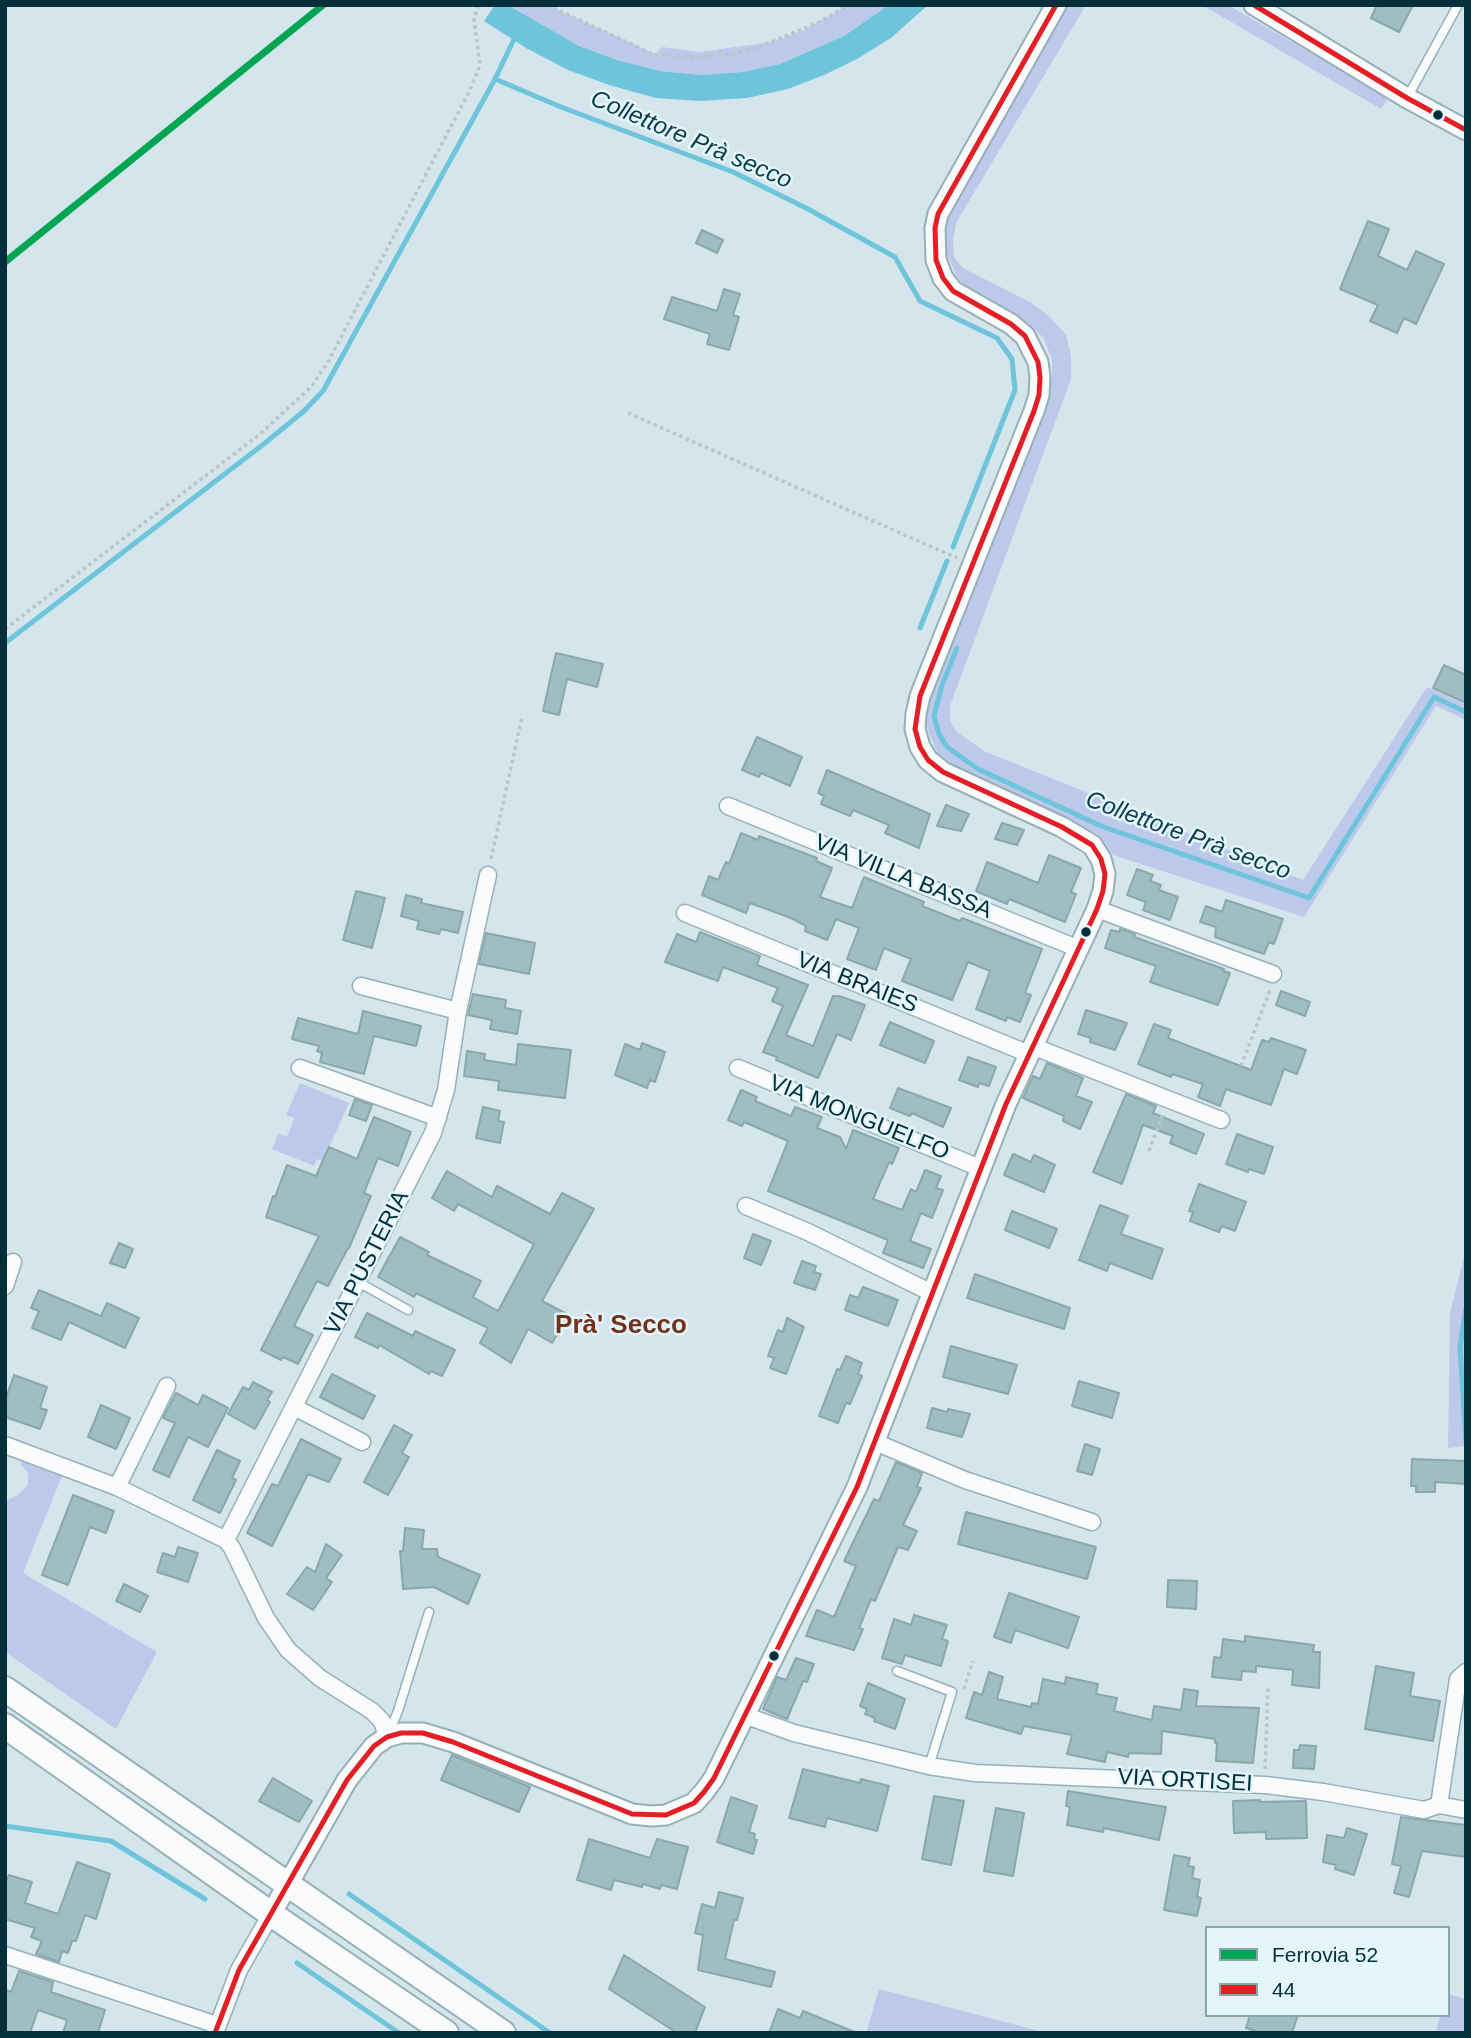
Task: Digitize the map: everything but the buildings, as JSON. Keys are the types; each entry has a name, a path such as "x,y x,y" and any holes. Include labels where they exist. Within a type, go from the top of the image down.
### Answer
{"main road":[{"path":"5,1689 503,2033"},
{"path":"5,1726 271,1914 446,2033"}],"street":[{"path":"5,1955 216,2029 239,1970 347,1780 374,1746 387,1737 401,1733 433,1736 632,1814 651,1816 680,1810 694,1803 714,1778 857,1487 981,1168 1103,891 1105,874 1093,845 1062,827 943,772 928,760 920,747 915,729 920,696 1034,411 1039,395 1040,377 1038,362 1025,336 1011,324 953,291 943,278 936,260 935,228 938,214 1056,5"},
{"path":"1254,5 1407,98 1466,130"},
{"name":"VIA VILLA BASSA","path":"728,806 1079,949"},
{"name":"VIA PUSTERIA","path":"226,1540 426,1149 446,1090 458,1011 488,875"},
{"path":"1097,909 1273,974"},
{"name":"VIA BRAIES","path":"685,913 1031,1050 1220,1120"},
{"path":"361,986 458,1011"},
{"path":"300,1068 438,1118"},
{"name":"VIA MONGUELFO","path":"738,1068 981,1168"},
{"path":"746,1206 808,1232 932,1293"},
{"path":"5,1286 13,1262"},
{"path":"117,1488 167,1386"},
{"path":"294,1407 362,1443"},
{"path":"875,1443 965,1480 1092,1522"},
{"path":"5,1445 117,1488 226,1540 265,1618 282,1642 320,1678 372,1711 382,1721 387,1737"},
{"path":"1439,1805 1458,1679 1466,1672"},
{"name":"VIA ORTISEI","path":"744,1715 794,1733 929,1766 1002,1776 1067,1776 1265,1785 1424,1810 1439,1805 1466,1810"}],"lane":[{"path":"1407,98 1458,5"},
{"path":"358,1282 408,1310"},
{"path":"387,1737 398,1712 429,1612"},
{"path":"897,1671 952,1692 929,1766"}],"path":[{"path":"5,629 259,435 312,387 328,362 470,90 480,65 474,19 478,5"},
{"path":"547,5 655,55 698,57 737,53 761,46 817,23 849,5"},
{"path":"628,414 972,565"},
{"path":"488,875 522,717"},
{"path":"1241,1066 1276,977 1273,974"},
{"path":"1149,1151 1168,1099"},
{"path":"1265,1785 1268,1686"}],"shaded area":[{"path":"495,5 508,5 579,46 617,60 660,71 700,75 743,72 780,64 844,36 889,5 928,5 891,38 824,75 788,89 747,98 700,101 656,98 568,70 526,48 484,21"},
{"path":"508,5 547,5 655,54 662,47 699,52 772,42 804,30 849,5 889,5 844,36 780,64 743,72 700,75 660,71 617,60 579,46"},
{"path":"1066,5 1086,5 956,223 953,240 954,257 963,268 1030,302 1049,316 1066,335 1071,356 1071,379 950,706 950,721 957,732 984,751 1303,880 1427,687 1466,705 1466,720 1436,706 1304,917 1113,855 1097,834 949,764 938,754 927,728 926,714 930,697 1046,404 1052,374 1052,359 1043,337 1019,317 966,287 957,277 947,254 947,217"},
{"path":"1202,5 1228,5 1388,98 1381,109"},
{"path":"300,1083 349,1103 323,1161 317,1159 314,1166 272,1149 278,1134 287,1137 294,1118 286,1115"},
{"path":"1466,1249 1466,1446 1448,1448 1450,1313"},
{"path":"22,1461 62,1476 23,1573 157,1652 116,1729 5,1652 5,1501 18,1495 28,1485 28,1473 21,1465"},
{"path":"879,1989 1047,2033 866,2033"},
{"path":"1450,1995 1466,1999 1466,2033 1436,2033 1440,2017 1450,2017"}],"waterway":[{"name":"Collettore Prà secco","path":"516,35 495,79 733,172 806,208 895,257 920,301 997,338 1012,359 1015,390 953,547"},
{"path":"5,643 265,443 304,411 323,391 495,79"},
{"name":"Collettore Prà secco","path":"920,628 947,561"},
{"name":"Collettore Prà secco","path":"957,648 942,685 934,716 939,734 947,747 978,769 1101,826 1309,898 1434,697 1466,712"},
{"name":"Collettore Prà secco","path":"1466,1308 1460,1347 1466,1442"},
{"path":"5,1826 111,1841 205,1899"},
{"path":"349,1894 550,2033"},
{"path":"297,1963 399,2033"}],"rail line":[{"name":"52","path":"5,262 323,5"}],"transit line":[{"name":"44","path":"215,2033 239,1970 347,1780 374,1746 387,1737 401,1733 423,1733 453,1742 632,1814 666,1815 694,1803 704,1792 714,1778 857,1487 1006,1104 1097,909 1105,874 1101,859 1092,845 1062,827 943,772 928,760 920,747 915,729 920,696 1034,411 1039,395 1040,377 1038,362 1025,336 1011,324 953,291 943,278 936,260 935,228 938,214 1056,5"},
{"name":"44","path":"1254,5 1407,98 1466,130"}],"district":[{"name":"Prà' Secco","path":"621,1326"}]}
